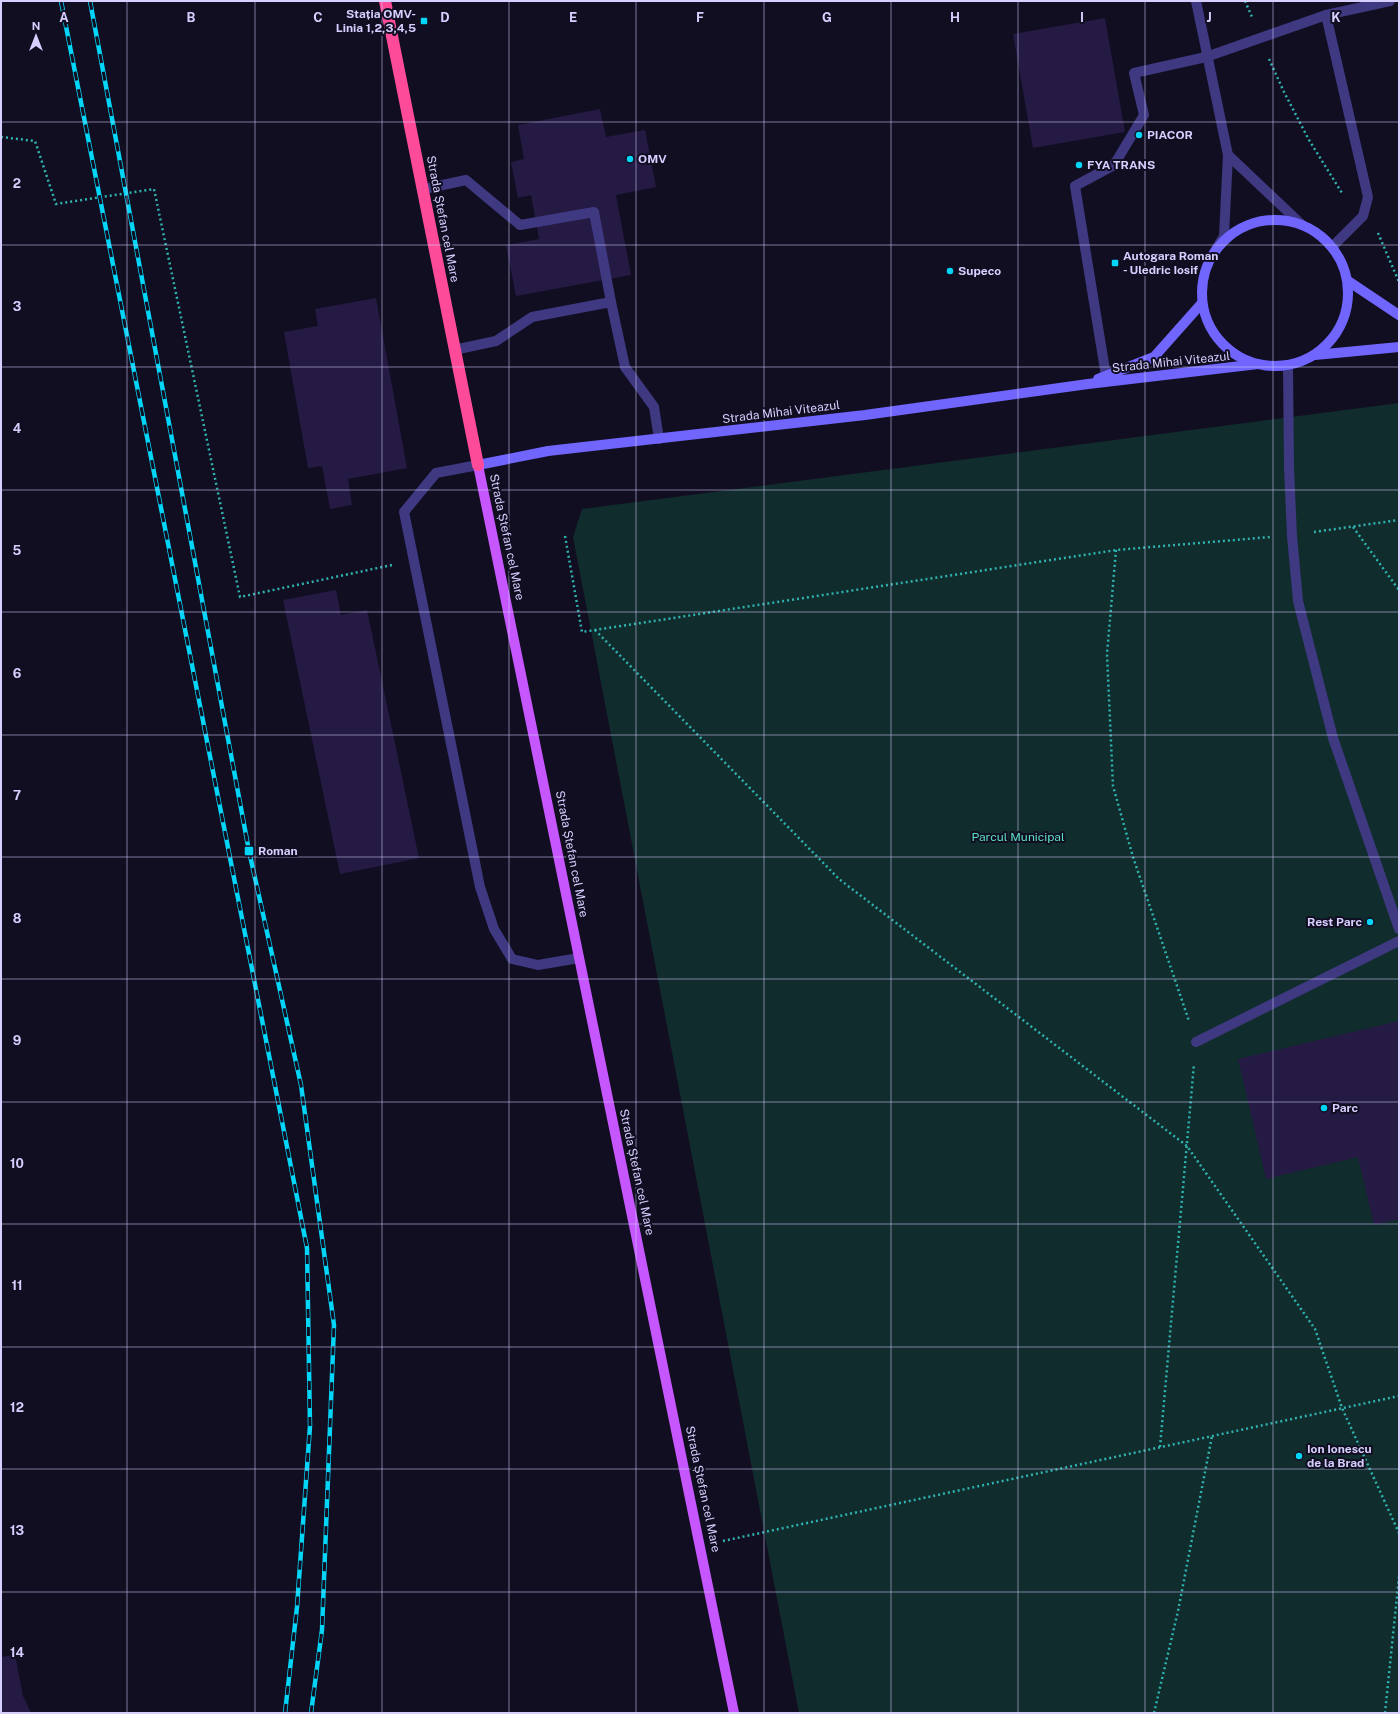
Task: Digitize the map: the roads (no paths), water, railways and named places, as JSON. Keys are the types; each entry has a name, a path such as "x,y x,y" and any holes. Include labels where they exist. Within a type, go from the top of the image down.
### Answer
{"highway":[{"name":"Strada Ștefan cel Mare","path":"385,1 424,189 454,350 478,465"}],"main road":[{"name":"Strada Ștefan cel Mare","path":"478,465 734,1713"}],"street":[{"name":"Strada Mihai Viteazul","path":"1281,220 1302,225 1319,234 1333,246 1343,263 1348,281 1349,302 1343,323 1331,341 1315,355 1302,362 1288,366 1272,367 1258,364 1238,356 1221,342 1208,324 1202,303 1202,281 1210,259 1222,242 1239,228 1259,221 1281,220"},
{"path":"1348,281 1399,315"},
{"name":"Strada Mihai Viteazul","path":"1088,384 1154,357 1202,303"},
{"name":"Strada Mihai Viteazul","path":"1315,355 1399,348"},
{"name":"Strada Mihai Viteazul","path":"478,465 548,452 865,415 1088,384 1258,364"}],"lane":[{"path":"1196,1 1206,57 1228,155 1224,236 1210,259"},
{"path":"1106,376 1075,186 1114,165 1144,114 1134,73 1206,57 1326,15 1390,1"},
{"path":"1326,15 1368,197 1363,216 1333,246"},
{"path":"1228,155 1302,225"},
{"path":"424,189 466,180 520,225 594,212 610,302 625,367 654,406 659,439"},
{"path":"454,350 496,341 532,317 610,302"},
{"path":"1288,366 1292,536 1298,601 1332,738 1399,929"},
{"path":"478,465 436,473 404,512 480,887 494,929 512,959 538,965 579,958"},
{"path":"1196,1042 1399,941"}],"railway":[{"path":"61,1 307,1248 310,1426 297,1607 285,1713"},
{"path":"90,1 249,851 301,1085 334,1325 322,1630 311,1713"}],"place":[{"name":"Stația OMV- Linia 1,2,3,4,5","path":"424,21"},
{"name":"PIACOR","path":"1139,135"},
{"name":"OMV","path":"630,159"},
{"name":"FYA TRANS","path":"1079,165"},
{"name":"Autogara Roman - Uledric Iosif","path":"1115,263"},
{"name":"Supeco","path":"950,271"},
{"name":"Roman","path":"249,851"},
{"name":"Rest Parc","path":"1370,922"},
{"name":"Parc","path":"1324,1108"},
{"name":"Ion Ionescu de la Brad","path":"1299,1456"}],"park label":[{"name":"Parcul Municipal","path":"1018,837"}]}
